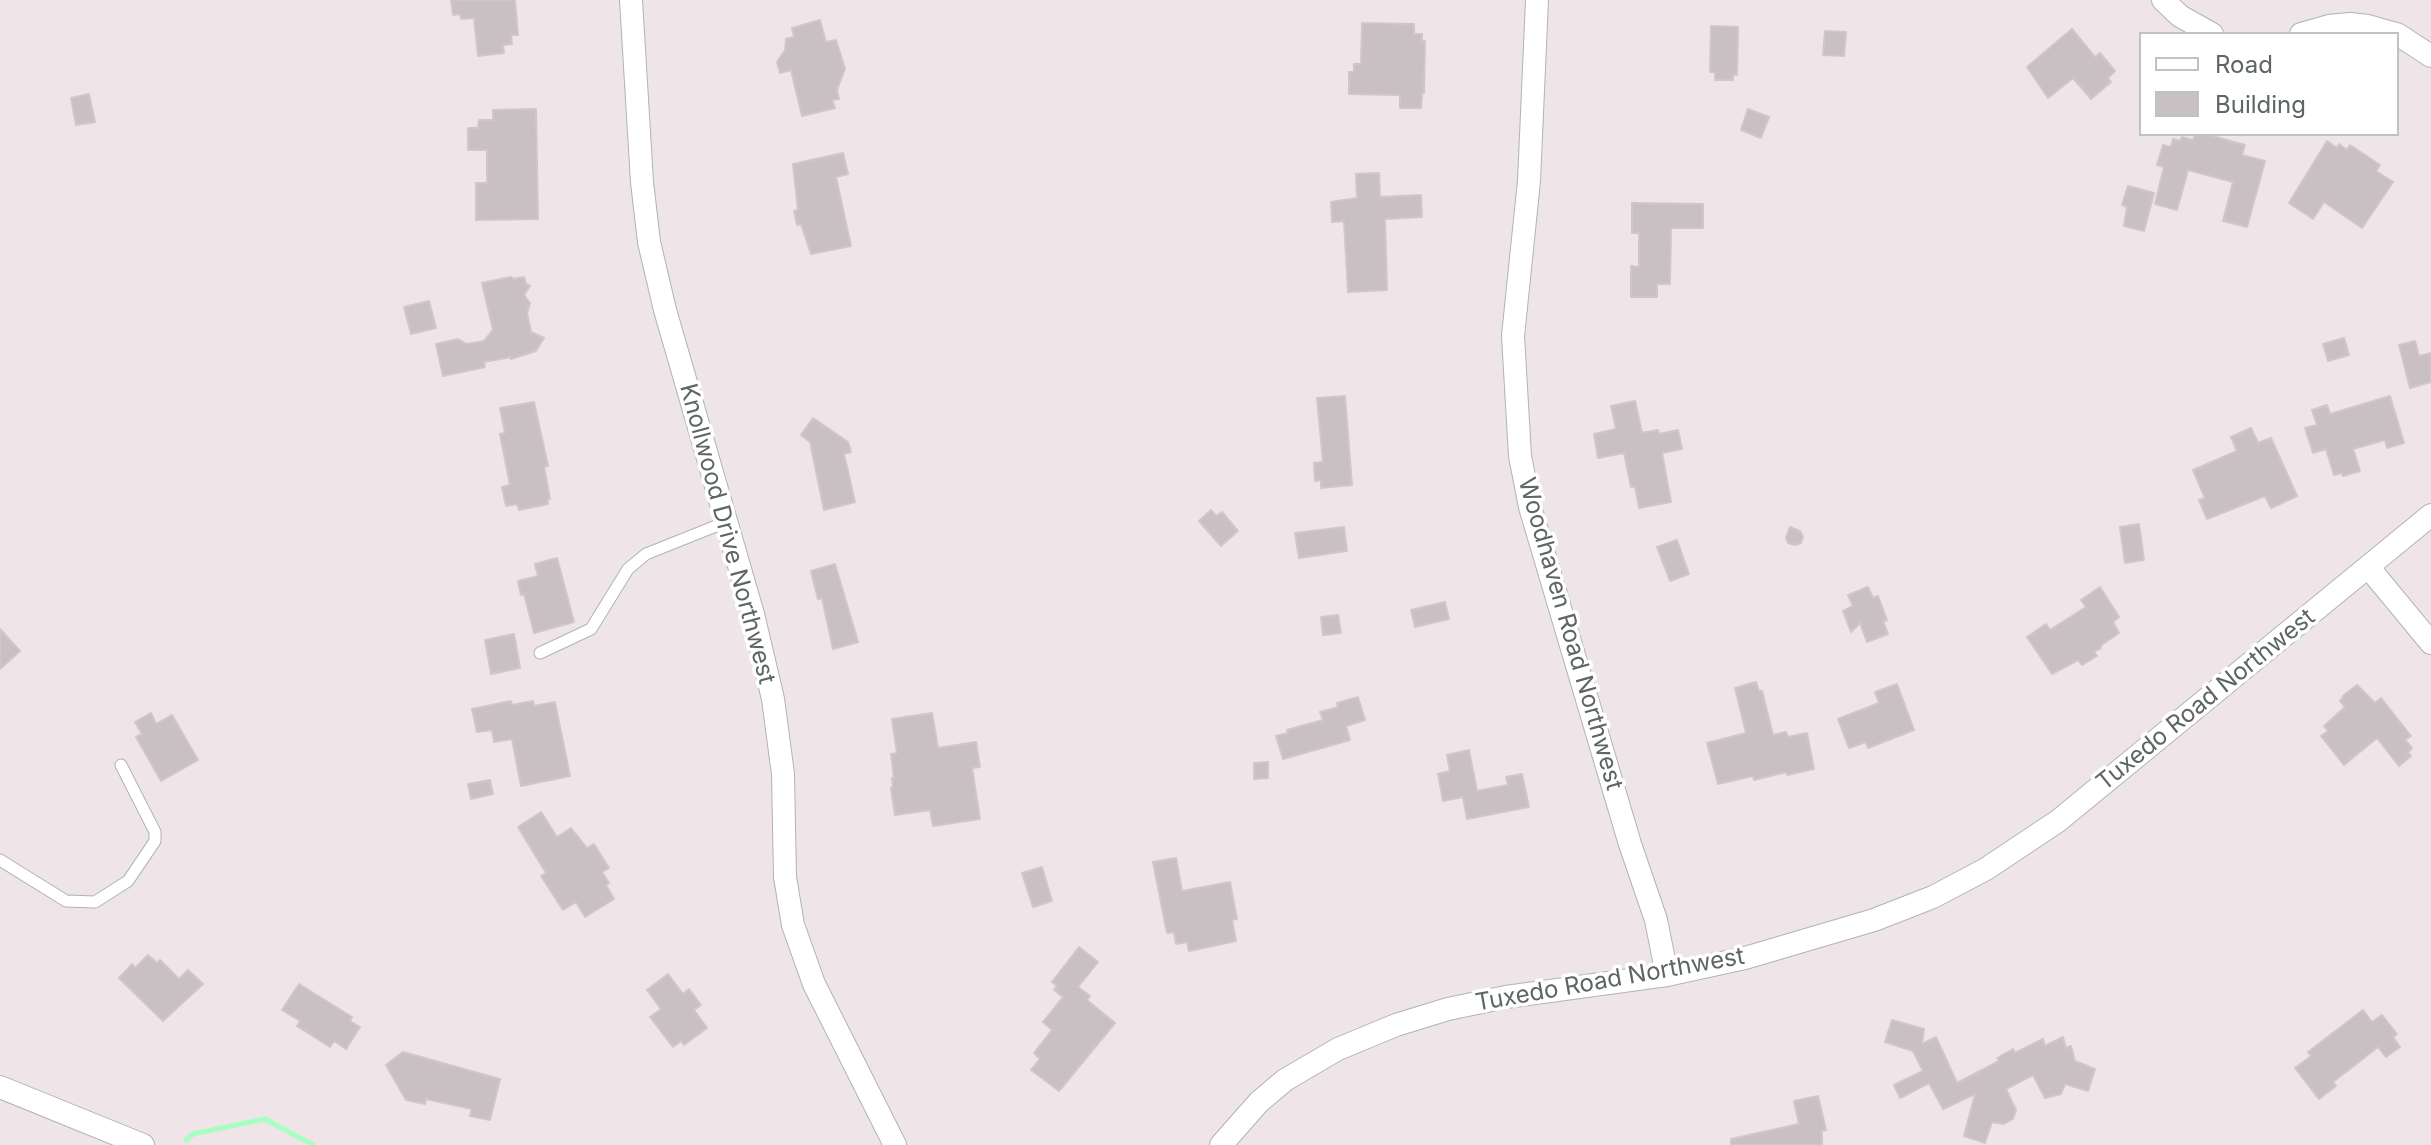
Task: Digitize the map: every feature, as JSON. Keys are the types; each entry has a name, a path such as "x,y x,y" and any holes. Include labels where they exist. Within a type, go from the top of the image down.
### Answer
{"street":[{"name":"Knollwood Drive Northwest","path":"631,0 642,182 649,242 665,310 753,614 773,699 783,774 785,877 793,925 814,984 895,1145"},
{"name":"Woodhaven Road Northwest","path":"1537,0 1529,181 1513,336 1520,456 1530,507 1630,844 1656,920 1667,975"},
{"path":"2163,0 2180,16 2208,32"},
{"path":"2308,32 2350,24 2390,32"},
{"path":"2399,35 2431,56"},
{"name":"Tuxedo Road Northwest","path":"1221,1145 1259,1102 1285,1080 1338,1049 1396,1025 1448,1009 1506,997 1667,975 1745,958 1870,921 1933,897 1986,869 2058,821 2431,515"},
{"path":"2369,568 2431,643"},
{"path":"0,1087 143,1145"}],"lane":[{"path":"540,653 591,629 628,569 646,554 726,522"},
{"path":"0,860 66,901 95,902 128,881 155,841 155,832 121,765"}],"building":[{"path":"451,0 515,0 518,35 511,35 512,44 503,45 504,53 478,56 474,18 461,19 460,14 453,15"},
{"path":"820,20 826,42 836,40 845,69 837,90 839,99 832,100 835,108 802,116 791,70 780,73 777,62 785,50 786,39 794,37 792,28"},
{"path":"1362,23 1414,24 1414,34 1422,34 1422,41 1425,41 1421,108 1400,108 1400,95 1349,94 1349,72 1354,72 1354,64 1361,64"},
{"path":"1711,26 1738,27 1737,75 1733,74 1733,80 1715,80 1715,72 1710,72"},
{"path":"2072,29 2095,57 2100,53 2115,71 2108,78 2111,82 2091,99 2073,78 2048,98 2027,67"},
{"path":"1825,31 1846,32 1844,56 1823,55"},
{"path":"89,94 95,122 76,125 71,98"},
{"path":"536,109 538,219 476,220 476,183 487,183 487,150 468,150 468,128 478,128 479,120 493,120 493,110"},
{"path":"1748,109 1769,117 1761,138 1741,130"},
{"path":"2194,136 2212,136 2245,145 2242,155 2265,161 2247,227 2223,221 2233,182 2188,170 2177,210 2155,204 2164,167 2157,165 2163,145 2171,147 2173,139 2180,141 2182,137 2193,140"},
{"path":"2327,141 2347,150 2350,145 2380,165 2376,171 2393,182 2362,228 2324,202 2313,219 2289,203"},
{"path":"843,153 848,174 836,177 851,246 811,254 794,211 798,210 793,164"},
{"path":"1379,173 1380,197 1421,195 1422,217 1385,219 1387,290 1348,292 1344,221 1332,222 1331,202 1357,198 1356,174"},
{"path":"2128,186 2154,193 2144,231 2124,226 2127,207 2122,205"},
{"path":"1632,203 1703,204 1703,228 1671,228 1670,284 1657,284 1657,297 1631,297 1631,266 1639,267 1639,233 1632,233"},
{"path":"524,277 530,286 524,295 530,303 527,313 531,332 544,338 536,351 511,359 484,362 485,367 443,376 436,344 458,339 467,344 484,341 493,330 482,283"},
{"path":"429,301 436,328 411,334 404,307"},
{"path":"2344,338 2349,355 2328,361 2323,344"},
{"path":"2415,341 2419,356 2431,353 2431,382 2410,388 2399,345"},
{"path":"1345,396 1352,485 1321,488 1321,480 1315,481 1314,463 1323,462 1317,398"},
{"path":"2390,396 2404,443 2387,448 2385,440 2353,449 2360,471 2334,475 2326,449 2313,453 2305,428 2317,425 2312,410 2327,405 2330,414"},
{"path":"1635,401 1642,433 1658,430 1659,434 1678,430 1682,449 1662,453 1671,502 1639,508 1624,453 1598,458 1594,434 1616,429 1611,406"},
{"path":"534,402 548,466 544,467 550,499 547,500 548,504 519,510 517,504 506,506 502,487 510,485 500,434 505,433 500,408"},
{"path":"813,418 848,442 851,452 844,454 855,502 824,510 810,442 801,435"},
{"path":"2251,428 2258,443 2271,438 2297,496 2271,508 2265,496 2207,519 2199,500 2205,498 2193,470 2237,451 2231,437"},
{"path":"1211,510 1216,516 1222,512 1238,531 1221,546 1199,521"},
{"path":"2139,524 2144,560 2125,563 2120,527"},
{"path":"1344,527 1347,551 1299,558 1295,533"},
{"path":"1790,527 1800,531 1803,537 1801,543 1788,543 1786,537"},
{"path":"1677,540 1689,574 1670,581 1657,547"},
{"path":"557,558 574,622 534,633 518,581 538,576 535,564"},
{"path":"835,564 858,642 833,649 822,598 818,599 811,571"},
{"path":"1868,587 1873,598 1878,596 1887,620 1883,622 1888,634 1867,642 1860,623 1851,632 1843,611 1853,606 1848,595"},
{"path":"2100,587 2119,617 2113,622 2119,633 2094,652 2097,656 2082,665 2078,660 2052,674 2027,637 2046,624 2050,630 2086,607 2081,600"},
{"path":"1445,602 1449,619 1415,627 1411,610"},
{"path":"1338,615 1341,633 1323,635 1321,617"},
{"path":"0,629 20,651 0,669"},
{"path":"514,634 520,668 491,674 485,640"},
{"path":"1756,682 1759,691 1762,691 1773,735 1786,732 1788,737 1807,733 1814,769 1754,780 1753,776 1718,784 1707,743 1746,733 1735,688"},
{"path":"1897,684 1914,730 1868,748 1866,742 1849,748 1838,719 1879,703 1875,692"},
{"path":"2357,685 2375,703 2381,698 2411,736 2405,740 2412,748 2408,752 2411,756 2399,766 2377,738 2344,765 2321,736 2328,731 2324,726 2345,707 2340,701 2344,695"},
{"path":"1358,697 1365,720 1346,726 1350,740 1283,759 1276,736 1323,720 1320,712"},
{"path":"511,701 512,705 533,701 534,706 555,702 570,776 521,786 512,739 494,742 492,730 477,732 472,709"},
{"path":"151,713 156,724 172,715 198,760 161,781 136,737 142,734 135,722"},
{"path":"932,713 938,748 976,742 980,767 972,768 980,819 933,826 930,810 895,815 891,754 897,753 892,719"},
{"path":"1469,750 1477,791 1508,785 1506,777 1522,774 1529,807 1467,819 1463,797 1443,801 1438,774 1450,771 1447,755"},
{"path":"1268,762 1268,778 1254,779 1254,763"},
{"path":"490,780 493,794 471,799 468,784"},
{"path":"541,812 557,837 571,828 587,848 594,844 609,868 602,872 614,899 585,917 576,902 563,910 541,876 546,873 518,827"},
{"path":"1176,858 1182,891 1230,882 1237,919 1232,920 1236,941 1189,951 1187,942 1176,944 1174,932 1167,933 1153,862"},
{"path":"1042,867 1052,901 1033,907 1022,873"},
{"path":"1079,947 1098,962 1078,987 1090,996 1087,1000 1115,1023 1059,1091 1031,1070 1040,1059 1034,1053 1052,1030 1043,1022 1063,997 1054,990 1057,986 1052,982"},
{"path":"148,955 157,963 160,960 179,979 188,970 203,984 163,1021 119,978 132,964 135,968"},
{"path":"668,974 683,994 689,989 701,1005 694,1010 707,1028 684,1045 681,1041 673,1047 650,1017 661,1009 647,990"},
{"path":"299,984 352,1017 350,1021 360,1027 346,1049 334,1041 330,1047 297,1026 300,1021 282,1010"},
{"path":"2363,1010 2372,1022 2382,1015 2397,1034 2393,1037 2400,1047 2386,1057 2378,1047 2333,1082 2336,1086 2319,1099 2295,1068 2311,1056 2308,1052"},
{"path":"1892,1020 1924,1029 1922,1044 1936,1037 1957,1083 1999,1061 1997,1058 2013,1049 2015,1053 2043,1039 2045,1046 2063,1037 2066,1048 2071,1046 2075,1061 2095,1069 2088,1091 2065,1084 2061,1094 2045,1098 2033,1075 2006,1089 2016,1110 2013,1119 2004,1124 1992,1122 1985,1143 1964,1136 1975,1094 1943,1109 1929,1083 1900,1098 1894,1085 1923,1071 1913,1051 1885,1042"},
{"path":"403,1052 500,1079 490,1120 470,1116 472,1109 426,1099 425,1104 406,1100 386,1065"},
{"path":"1818,1096 1826,1130 1822,1131 1822,1145 1731,1145 1731,1139 1799,1124 1794,1101"}],"waterway":[{"path":"186,1140 193,1134 265,1119 313,1145"}]}
